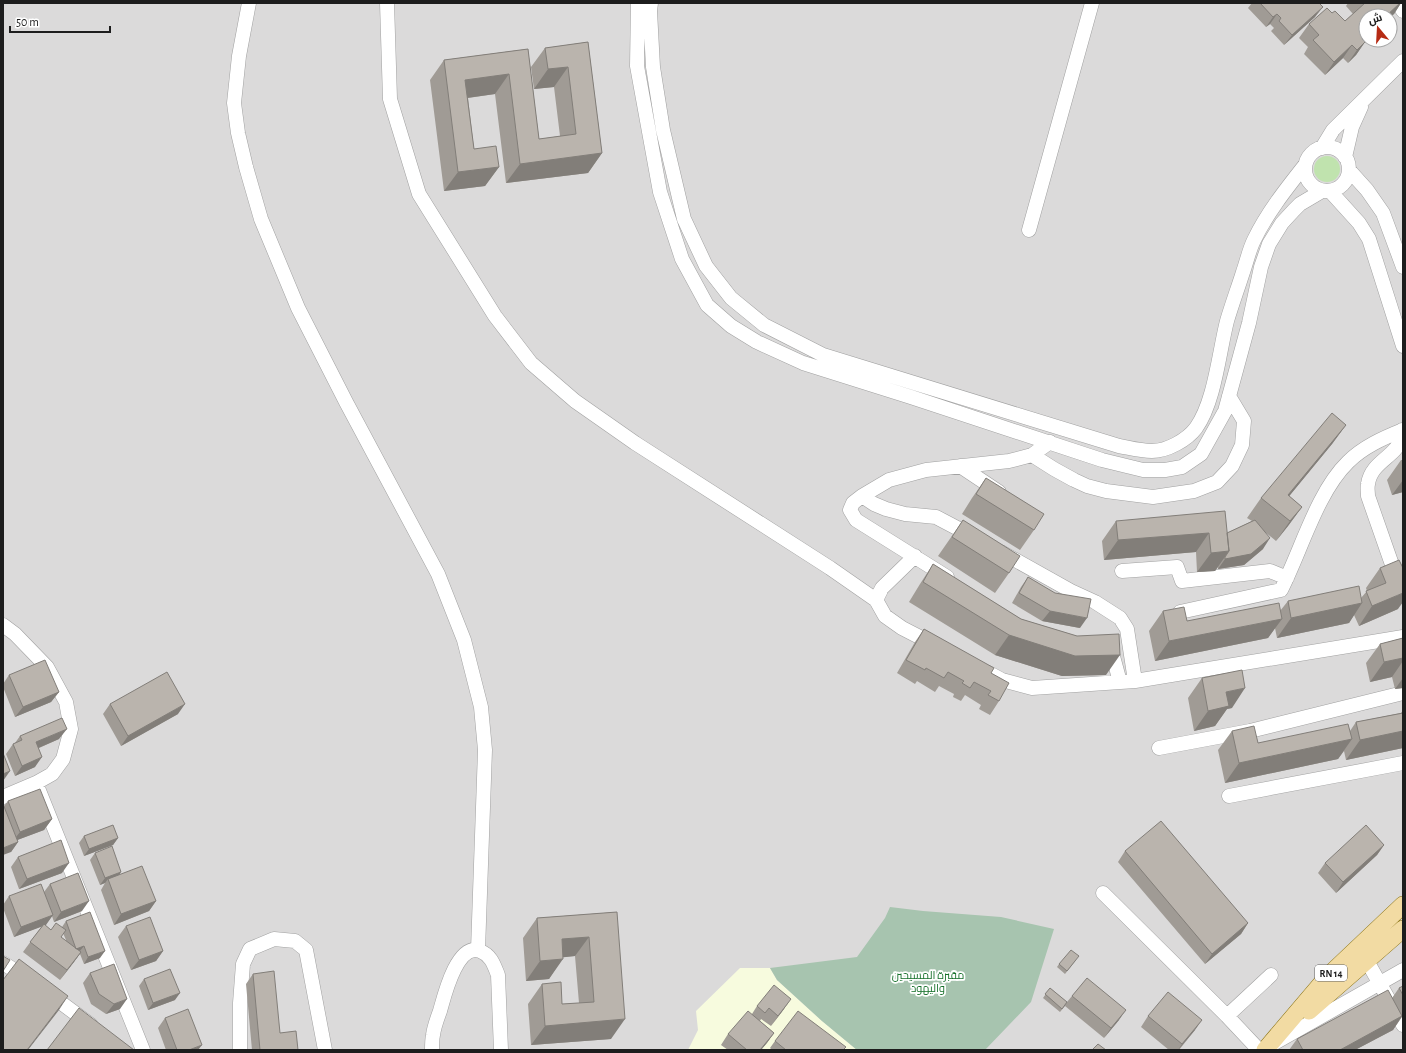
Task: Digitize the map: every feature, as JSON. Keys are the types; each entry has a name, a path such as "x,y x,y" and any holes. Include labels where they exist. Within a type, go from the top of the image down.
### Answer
{"main road":[{"name":"RN 14","path":"1265,1049 1362,955 1403,905"},
{"name":"RN 14","path":"1362,955 1403,929"}],"street":[{"path":"250,3 239,56 234,103 238,133 246,168 261,219 298,308 346,402 438,574 464,640 481,707 485,750 478,950"},
{"path":"386,3 390,99 419,194 495,316 531,363 581,406 830,568 876,600 885,616 902,628 949,652"},
{"path":"638,3 637,66 660,192 682,259 707,305 731,326 757,342 803,363 1102,460 1143,470 1165,470 1182,467 1201,454 1225,411 1249,323 1261,268 1269,244 1282,223 1300,204 1326,191 1337,189 1348,178 1347,163 1352,127 1365,99"},
{"path":"651,3 650,11 653,68 663,130 684,220 706,266 731,298 764,325 823,355 1119,446 1154,451 1172,446 1196,428 1206,408 1216,373 1227,321 1253,241 1269,213 1286,188 1305,165 1311,154 1322,148 1332,148 1342,153 1347,163 1383,213 1403,267"},
{"path":"1029,230 1092,3"},
{"path":"1398,3 1403,11"},
{"path":"1322,148 1333,130 1403,61"},
{"path":"1305,165 1305,172 1310,184 1316,188 1326,191 1359,223 1369,239 1403,346"},
{"path":"1032,456 1087,486 1106,491 1153,497 1194,491 1217,482 1232,466 1242,445 1244,421 1229,396"},
{"path":"1180,612 1281,590 1320,505 1339,472 1359,452 1374,443 1403,430"},
{"path":"1403,430 1401,440 1394,451 1372,472 1368,484 1368,496 1403,596"},
{"path":"960,586 915,556 856,520 850,510 853,503 889,480 926,470 1009,461 1032,456 1050,442"},
{"path":"960,466 1012,500"},
{"path":"862,496 886,510 905,514 936,517 1070,590 1096,602 1120,618 1127,629 1135,681"},
{"path":"876,600 882,588 915,556"},
{"path":"1122,571 1177,567 1182,581 1270,571 1287,578"},
{"path":"3,625 15,634 47,667 66,702 71,730 63,759 52,774 36,784 3,797"},
{"path":"1096,636 1104,641 1111,650 1120,682"},
{"path":"975,666 1002,680 1032,688 1135,681 1403,637"},
{"path":"1159,748 1250,731 1403,693"},
{"path":"1229,796 1403,763"},
{"path":"36,784 143,1050"},
{"path":"1104,893 1227,1016 1265,1049 1403,970"},
{"path":"240,1050 240,1003 243,964 250,949 274,939 295,941 306,950 325,1050"},
{"path":"432,1050 433,1033 449,978 464,955 471,951 478,950 486,954 494,963 498,975 501,1050"},
{"path":"1362,955 1403,1025"},
{"path":"3,963 102,1033"},
{"path":"1227,1016 1271,975"}],"shaded area":[{"path":"3,3 1403,3 1403,1050 3,1050"},
{"path":"740,968 770,968 777,980 822,1021 857,1050 688,1050 698,1030 696,1011"}],"green space":[{"path":"1327,156 1336,160 1340,169 1336,178 1327,182 1318,178 1314,169 1318,160"},
{"name":"مقبرة المسيحين واليهود","path":"890,907 1001,917 1054,929 1031,1002 985,1050 857,1050 822,1021 777,980 770,968 857,957 885,918"}],"building":[{"path":"1260,3 1319,3 1323,7 1292,35 1279,21 1281,18 1277,14 1273,17"},
{"path":"1365,3 1400,3 1395,8 1359,8"},
{"path":"1327,8 1332,13 1335,11 1345,21 1358,9 1359,48 1357,50 1352,45 1334,62 1313,40 1319,35 1309,24"},
{"path":"588,42 602,153 520,164 509,74 465,80 474,149 496,146 499,167 458,172 444,60 528,49 539,139 576,134 568,67 548,69 545,48"},
{"path":"1332,413 1346,425 1288,495 1302,507 1290,521 1261,498"},
{"path":"986,478 1044,514 1034,530 976,494"},
{"path":"1225,511 1229,551 1211,553 1209,533 1118,540 1116,521"},
{"path":"963,520 1020,556 1009,573 952,537"},
{"path":"1255,520 1270,538 1251,554 1225,559 1229,551 1227,533"},
{"path":"1399,560 1403,568 1403,593 1372,606 1366,591 1386,583 1380,568"},
{"path":"933,564 1021,619 1077,636 1119,634 1120,655 1075,656 1009,635 923,582"},
{"path":"1028,577 1055,593 1091,599 1087,618 1050,611 1019,593"},
{"path":"1359,586 1362,603 1291,618 1288,601"},
{"path":"1279,603 1282,619 1169,641 1163,611 1184,607 1187,621"},
{"path":"924,629 994,668 991,673 1009,683 999,701 988,695 991,691 974,682 970,688 962,683 964,681 948,672 944,678 926,668 925,670 906,660"},
{"path":"1403,638 1403,658 1384,662 1380,644"},
{"path":"45,660 59,692 23,707 9,675"},
{"path":"1242,670 1245,688 1226,692 1229,706 1208,711 1202,678"},
{"path":"167,672 185,704 128,736 110,704"},
{"path":"1403,713 1403,731 1360,740 1356,722"},
{"path":"62,718 67,729 36,742 42,757 22,766 13,744 22,740 20,736"},
{"path":"1348,724 1352,739 1239,763 1232,731 1254,726 1258,743"},
{"path":"3,753 10,771 3,774"},
{"path":"40,789 52,819 20,832 8,801"},
{"path":"3,804 18,842 3,848"},
{"path":"1161,821 1248,923 1212,954 1125,851"},
{"path":"113,825 118,838 89,849 84,836"},
{"path":"1366,825 1384,845 1343,882 1325,863"},
{"path":"61,840 69,863 27,879 18,857"},
{"path":"112,846 121,872 105,878 95,853"},
{"path":"142,866 156,901 121,914 108,879"},
{"path":"78,873 89,901 61,912 50,884"},
{"path":"41,884 53,915 21,927 9,896"},
{"path":"90,912 105,951 88,957 84,946 76,949 66,921"},
{"path":"617,912 625,1019 545,1026 542,984 561,982 562,1004 594,1002 589,937 562,939 563,959 540,961 537,918"},
{"path":"150,917 163,951 139,960 126,926"},
{"path":"56,923 66,930 61,937 81,952 67,970 30,942 44,924 51,930"},
{"path":"1071,950 1079,956 1067,971 1059,964"},
{"path":"3,956 10,960 3,971"},
{"path":"19,959 68,996 27,1050 3,1050 3,980"},
{"path":"114,964 127,999 114,1004 99,994 90,973"},
{"path":"170,969 180,993 153,1003 144,979"},
{"path":"274,971 280,1033 296,1031 298,1050 260,1050 253,974"},
{"path":"1087,978 1126,1010 1111,1028 1072,996"},
{"path":"774,985 791,999 778,1016 769,1008 765,1013 757,1006"},
{"path":"1403,986 1403,995 1399,988"},
{"path":"1050,988 1067,1002 1062,1009 1045,994"},
{"path":"1388,990 1402,1016 1340,1050 1303,1050 1297,1039"},
{"path":"1168,992 1202,1020 1182,1044 1148,1016"},
{"path":"79,1008 134,1050 47,1050"},
{"path":"188,1009 202,1045 189,1050 177,1050 165,1018"},
{"path":"748,1011 774,1033 760,1050 747,1050 728,1034"},
{"path":"798,1011 846,1047 843,1050 786,1050 775,1041"},
{"path":"1098,1044 1106,1050 1092,1050"}]}
